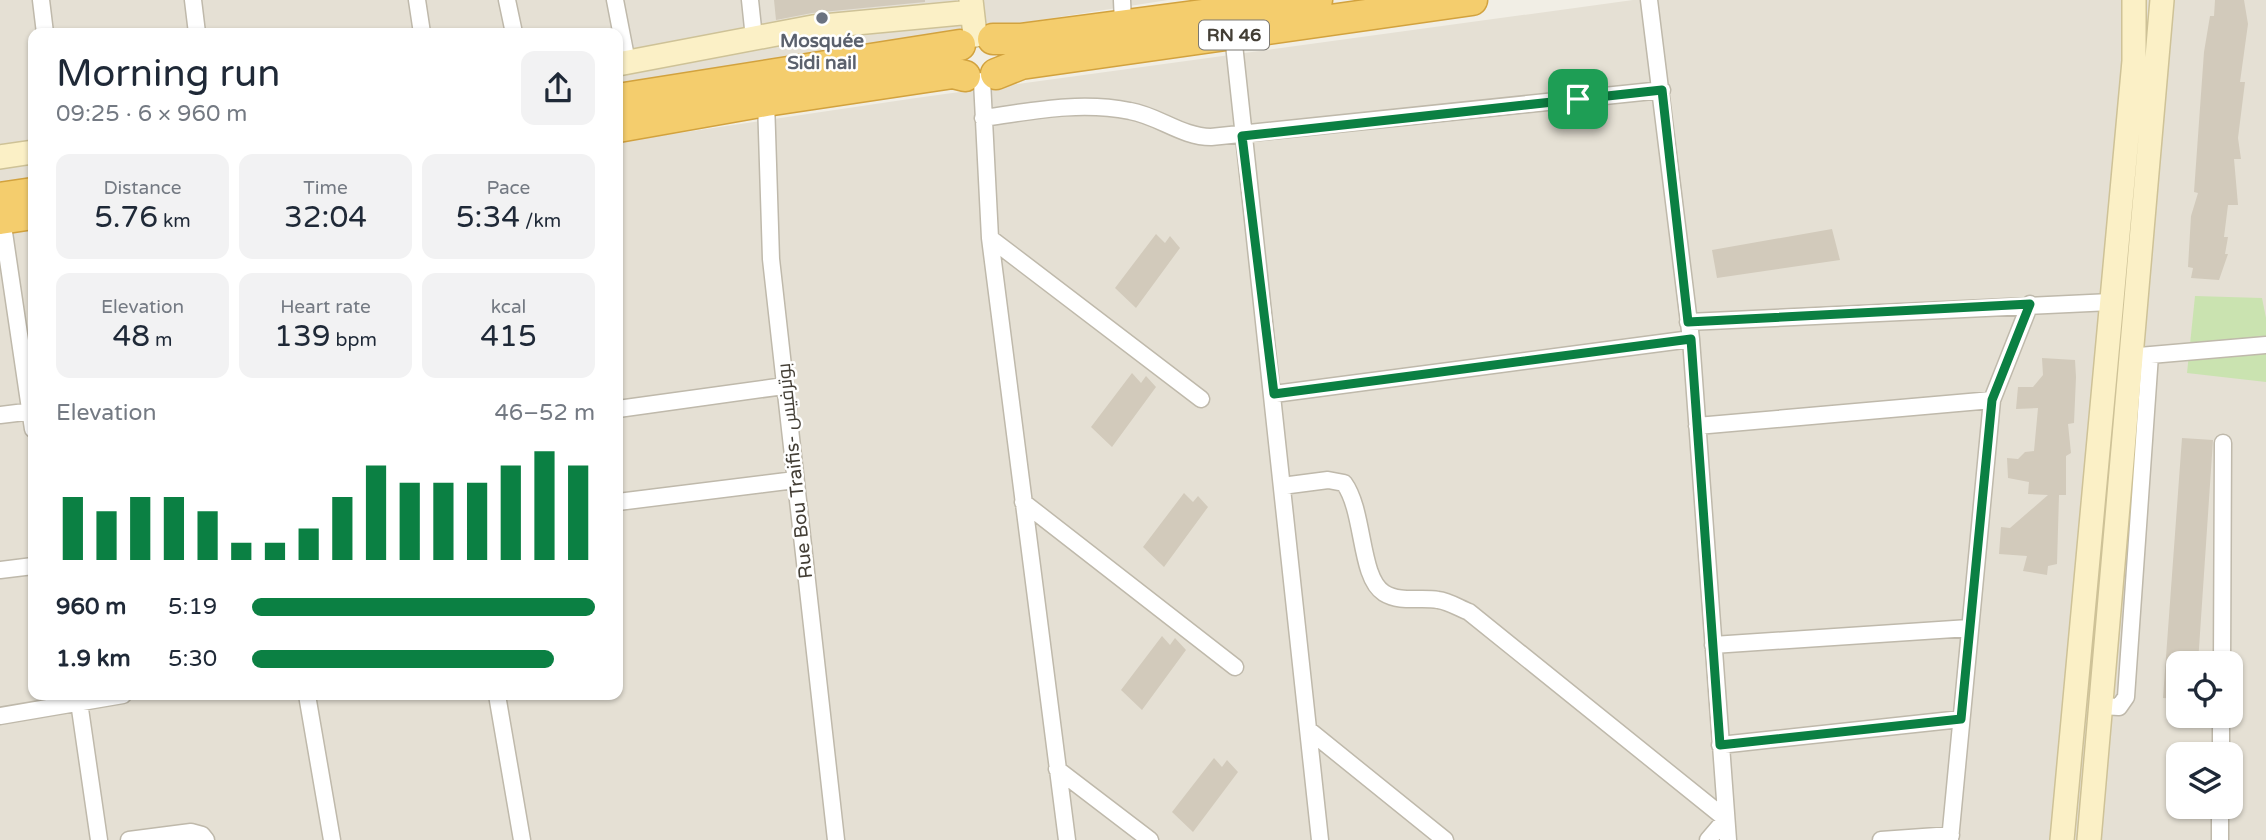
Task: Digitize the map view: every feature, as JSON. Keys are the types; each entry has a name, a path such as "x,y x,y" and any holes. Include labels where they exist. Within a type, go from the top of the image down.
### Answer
{"highway":[{"name":"RN 46","path":"623,98 974,26 1020,38 1122,11 1317,0"},
{"name":"RN 46","path":"623,126 953,73 981,77 1021,64 1472,0"},
{"path":"974,26 999,44 1003,59 981,77 957,61 974,26"},
{"path":"1,212 28,195"},
{"path":"1,212 28,214"}],"main road":[{"path":"2062,840 2134,61 2134,0"},
{"path":"2089,840 2101,706 2140,356 2162,0"},
{"path":"623,63 813,27 974,26"},
{"path":"0,157 28,153"}],"street":[{"path":"41,0 44,28"},
{"path":"193,0 196,28"},
{"path":"417,0 421,28"},
{"path":"507,0 513,28"},
{"path":"615,0 618,28"},
{"path":"750,0 754,38"},
{"path":"1650,0 1691,339 1728,840"},
{"path":"1233,35 1242,136 1274,394 1320,840"},
{"path":"981,77 990,238 1066,840"},
{"path":"984,118 1064,107 1096,106 1133,111 1198,138 1242,136 1662,90"},
{"name":"Rue Bou Traifis- بوترفيس","path":"766,101 771,259 836,840"},
{"path":"1,212 28,386"},
{"path":"990,238 1201,399"},
{"path":"1688,322 2111,302"},
{"path":"1881,840 1950,837 1992,400 2030,304"},
{"path":"1274,394 1691,339"},
{"path":"2140,356 2266,345"},
{"path":"623,409 784,386"},
{"path":"1697,426 1992,400"},
{"path":"0,415 28,412"},
{"path":"2221,651 2223,443"},
{"path":"623,501 795,480"},
{"path":"1282,486 1328,480 1344,483 1354,496 1371,578 1383,593 1396,598 1440,600 1468,612 1726,820"},
{"path":"1023,502 1235,667"},
{"path":"0,570 28,567"},
{"path":"1713,645 1969,628"},
{"path":"0,716 70,700"},
{"path":"79,700 99,840"},
{"path":"308,700 332,840"},
{"path":"498,700 522,840"},
{"path":"1720,745 1961,719"},
{"path":"1310,731 1445,840"},
{"path":"1057,769 1150,840"},
{"path":"2220,819 2220,840"},
{"path":"1709,840 1726,820"},
{"path":"129,840 191,832 202,835 206,840"}],"shaded area":[{"path":"0,0 1168,0 623,85 623,28 28,28 28,179 0,183"},
{"path":"1633,0 2266,0 2266,840 0,840 0,235 28,231 28,700 623,700 623,141 916,98"}],"green space":[{"path":"2195,296 2262,298 2266,318 2266,382 2187,373"}],"building":[{"path":"774,0 925,2 812,13 776,20"},
{"path":"2215,0 2244,0 2248,24 2240,82 2245,82 2238,138 2241,159 2234,159 2238,205 2228,205 2224,237 2228,237 2225,254 2228,254 2219,280 2191,278 2193,268 2188,267 2191,216 2198,193 2194,192 2204,52 2210,16 2214,16"},
{"path":"1832,229 1840,260 1717,278 1712,250"},
{"path":"1156,234 1165,243 1170,236 1180,248 1136,308 1115,288"},
{"path":"2042,358 2075,360 2076,377 2074,423 2068,424 2071,453 2066,456 2066,495 2059,495 2057,564 2048,566 2047,575 2023,571 2027,556 1999,554 2001,527 2010,528 2048,495 2028,494 2029,482 2008,478 2007,458 2018,459 2025,452 2034,451 2038,408 2016,409 2018,387 2033,387 2043,375"},
{"path":"1132,373 1141,383 1146,376 1156,387 1112,447 1091,427"},
{"path":"2182,438 2213,440 2199,651 2166,651"},
{"path":"1184,493 1193,502 1198,496 1208,507 1164,567 1143,547"},
{"path":"1162,636 1170,645 1175,638 1186,650 1142,710 1121,690"},
{"path":"2166,657 2166,698 2163,698"},
{"path":"1214,758 1222,767 1227,760 1238,772 1193,832 1172,812"}],"place":[{"name":"Mosquée Sidi nail","path":"822,18"}],"route":[{"path":"1662,90 1688,322 2030,304 1992,400 1961,719 1720,745 1691,339 1274,394 1242,136 1578,99 1662,90"}]}
